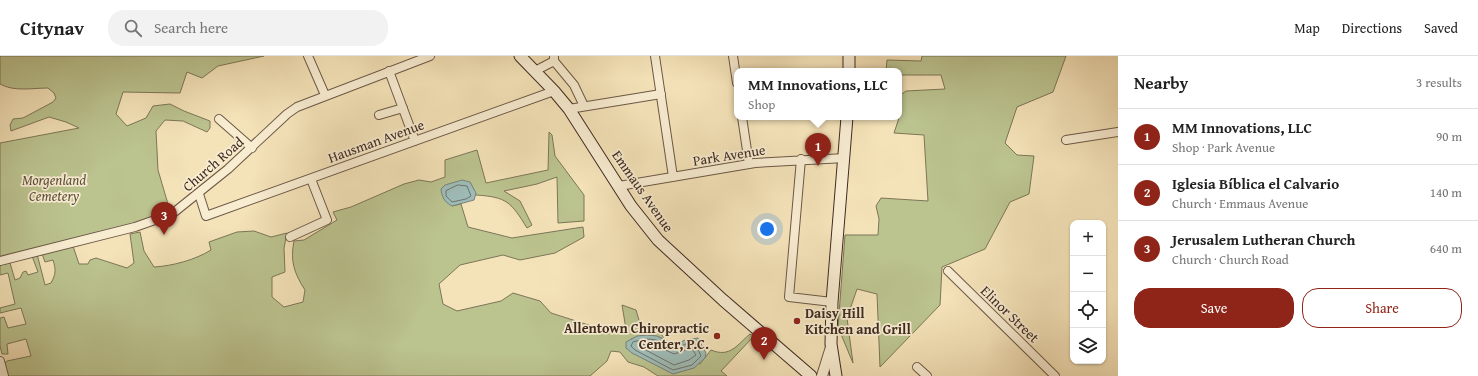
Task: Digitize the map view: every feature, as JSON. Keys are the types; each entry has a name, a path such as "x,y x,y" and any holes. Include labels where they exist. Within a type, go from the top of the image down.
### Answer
{"main road":[{"name":"Emmaus Avenue","path":"520,56 554,91 569,109 644,224 662,244 811,376"},
{"path":"849,56 849,68"},
{"path":"836,376 831,344 832,302 845,158 847,120"}],"street":[{"path":"308,56 325,95"},
{"name":"Church Road","path":"0,261 157,220 172,214 199,194 252,148 287,114 305,103 430,56"},
{"path":"657,56 673,177"},
{"path":"733,56 735,68"},
{"path":"535,71 554,59 574,85 584,106"},
{"path":"389,71 415,141"},
{"name":"Hausman Avenue","path":"199,194 206,216 554,91"},
{"path":"569,109 661,94"},
{"path":"379,115 403,108"},
{"path":"219,119 252,148"},
{"path":"742,120 748,164"},
{"path":"1066,140 1118,132"},
{"name":"Park Avenue","path":"619,186 748,164 801,159 845,158"},
{"path":"801,159 789,297 832,302"},
{"path":"290,237 327,220 311,179"},
{"name":"Elinor Street","path":"948,271 1055,376"},
{"path":"822,376 827,364 831,344"},
{"path":"0,361 4,376"},
{"path":"917,367 927,376"}],"green space":[{"name":"Morgenland Cemetery","path":"0,56 264,56 218,66 202,78 187,72 180,93 123,92 116,114 127,126 146,118 153,106 170,104 210,121 210,128 207,132 183,121 165,120 156,131 158,170 170,211 135,223 0,257 0,143 79,128 49,117 11,131 10,125 13,119 23,118 53,102 56,98 54,93 48,88 17,89 0,84"},
{"path":"922,56 1066,56 1053,92 1017,107 1005,143 1017,155 1034,156 1029,194 1010,202 985,249 942,267 940,305 880,367 877,294 857,289 847,318 853,363 838,327 845,235 878,235 879,219 876,206 881,198 928,201 924,135 894,133 898,120 902,120 902,94 906,91 945,89 941,75 902,75 902,68 886,68 887,60 921,61"},
{"path":"549,132 552,135 555,156 584,195 584,221 558,223 557,177 537,184 504,191 520,201 532,225 527,228 517,212 507,202 495,197 476,195 470,182 452,206 461,204 468,227 512,238 583,227 584,237 555,253 520,260 503,255 460,265 439,284 443,304 457,311 501,301 513,293 540,301 551,313 598,328 615,331 626,329 622,305 636,310 641,327 660,333 666,340 649,335 631,339 700,364 711,350 718,352 728,351 737,346 750,334 754,336 721,371 727,376 658,376 644,367 628,362 620,352 611,351 607,361 590,376 7,376 4,364 7,361 31,356 26,339 7,344 8,354 2,354 0,346 0,318 4,317 8,328 26,324 21,308 0,313 0,308 15,304 8,273 0,275 0,265 10,263 15,280 20,278 23,272 26,271 28,275 38,272 32,256 37,254 45,285 51,283 55,274 55,269 53,260 45,262 42,254 73,246 79,264 88,264 90,260 96,258 127,268 134,263 130,234 140,232 144,251 154,267 191,260 211,250 209,242 237,232 254,231 271,237 287,233 284,248 285,272 272,277 272,297 284,307 303,302 305,290 294,267 292,255 294,241 304,240 337,220 333,212 351,207 404,184 419,180 431,182 445,177 445,160 477,150 486,183 548,170"}],"water":[{"path":"462,180 470,182 476,193 474,200 452,206 444,199 441,189 445,185"},
{"path":"637,336 657,336 675,345 685,340 698,338 706,353 705,358 694,368 673,374 632,353 626,348 626,342"}],"place":[{"name":"MM Innovations, LLC","path":"818,166"},
{"name":"Jerusalem Lutheran Church","path":"164,235"},
{"name":"Daisy Hill Kitchen and Grill","path":"797,321"},
{"name":"Allentown Chiropractic Center, P.C.","path":"717,336"},
{"name":"Iglesia Bíblica el Calvario","path":"764,360"}]}
